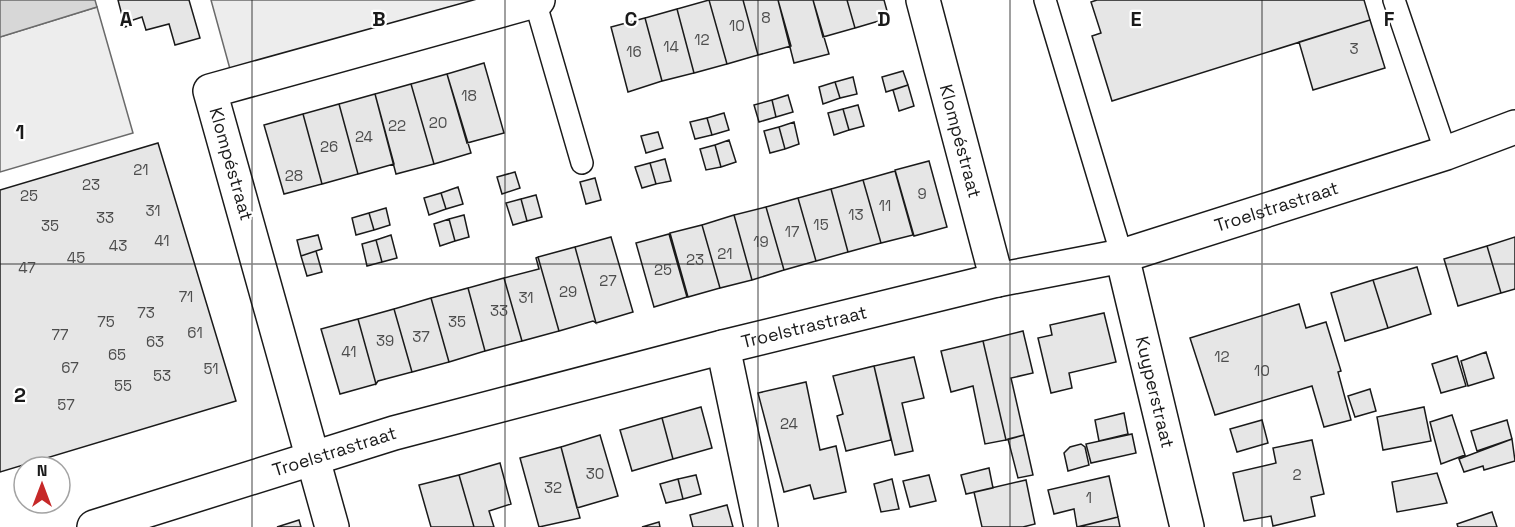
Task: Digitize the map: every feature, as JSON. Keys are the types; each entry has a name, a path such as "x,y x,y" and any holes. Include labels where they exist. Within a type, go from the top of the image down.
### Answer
{"street":[{"name":"Klompéstraat","path":"311,458 266,284 210,91 536,0"},
{"name":"Klompéstraat","path":"923,0 997,280"},
{"name":"Troelstrastraat","path":"94,527 394,433 723,347 997,280 1122,256 1446,153 1515,127"},
{"name":"Kuyperstraat","path":"1122,256 1187,527"},
{"path":"723,347 761,527"},
{"path":"311,458 332,527"}],"lane":[{"name":"Klompéstraat","path":"536,0 582,163"},
{"path":"1045,0 1122,256"},
{"path":"1394,0 1446,153"}],"shaded area":[{"path":"0,0 95,0 97,7 0,37"},
{"path":"211,0 477,0 230,69"},
{"path":"97,7 133,133 0,172 0,37"}],"building":[{"path":"118,0 189,0 200,38 175,45 169,24 146,30 142,17 127,22 128,26 125,27"},
{"path":"709,0 727,64 694,73 677,9"},
{"path":"709,0 743,0 758,55 727,64"},
{"path":"743,0 778,0 791,46 758,55"},
{"path":"778,0 813,0 829,54 794,63"},
{"path":"813,0 847,0 855,28 823,37"},
{"path":"847,0 884,0 889,18 855,28"},
{"path":"1097,0 1364,0 1370,20 1112,101 1092,36 1101,33 1091,2"},
{"path":"677,9 694,73 662,81 645,18"},
{"path":"645,18 662,81 628,92 611,27"},
{"path":"1370,20 1385,68 1313,90 1299,42"},
{"path":"484,63 504,133 467,143 447,74"},
{"path":"903,71 908,85 886,92 882,77"},
{"path":"447,74 471,153 434,164 411,84"},
{"path":"853,77 857,94 840,98 835,82"},
{"path":"835,82 840,98 823,104 819,87"},
{"path":"411,84 434,164 396,174 375,94"},
{"path":"908,85 914,106 899,111 893,90"},
{"path":"375,94 394,164 358,174 339,104"},
{"path":"788,95 793,112 776,117 772,100"},
{"path":"772,100 776,117 759,122 754,105"},
{"path":"339,104 358,174 322,184 303,114"},
{"path":"858,105 864,126 849,130 843,109"},
{"path":"843,109 849,130 834,135 828,113"},
{"path":"724,113 729,130 712,135 707,118"},
{"path":"303,114 322,184 284,194 264,125"},
{"path":"707,118 712,135 695,139 690,122"},
{"path":"794,122 799,144 785,149 779,127"},
{"path":"779,127 785,149 770,153 764,131"},
{"path":"658,132 663,148 646,153 641,136"},
{"path":"729,140 736,162 721,167 715,145"},
{"path":"158,143 236,401 57,455 12,455 12,468 0,472 0,190"},
{"path":"715,145 721,167 706,170 700,149"},
{"path":"665,159 671,181 656,184 650,163"},
{"path":"929,161 947,227 914,236 895,170"},
{"path":"650,163 656,184 642,188 635,167"},
{"path":"895,171 913,235 881,243 863,180"},
{"path":"515,172 520,188 502,194 497,177"},
{"path":"595,178 601,200 586,204 580,182"},
{"path":"863,180 881,243 848,252 831,189"},
{"path":"458,187 463,204 446,209 441,193"},
{"path":"831,189 848,252 816,261 798,198"},
{"path":"441,193 446,209 429,215 424,198"},
{"path":"536,195 542,217 527,221 521,199"},
{"path":"798,198 816,261 784,270 766,207"},
{"path":"521,199 527,221 513,225 506,203"},
{"path":"766,207 784,270 752,280 734,215"},
{"path":"386,208 390,225 374,230 369,213"},
{"path":"369,213 374,230 356,235 352,218"},
{"path":"464,215 469,237 455,241 449,219"},
{"path":"734,215 752,280 720,288 702,225"},
{"path":"449,219 455,241 440,246 434,224"},
{"path":"702,225 720,288 688,297 670,233"},
{"path":"669,234 687,297 654,307 636,243"},
{"path":"318,235 322,249 301,256 297,240"},
{"path":"391,235 397,258 382,262 376,240"},
{"path":"611,237 633,312 596,323 575,247"},
{"path":"1515,237 1515,289 1501,293 1487,246"},
{"path":"376,240 382,262 367,266 362,244"},
{"path":"1487,246 1501,293 1458,306 1444,259"},
{"path":"575,247 596,323 593,321 559,331 538,257"},
{"path":"316,251 322,272 307,276 301,256"},
{"path":"538,257 559,331 522,341 504,278 539,269 536,258"},
{"path":"1417,267 1431,314 1388,328 1373,280"},
{"path":"504,278 522,341 485,351 468,288"},
{"path":"1373,280 1388,328 1345,341 1331,293"},
{"path":"468,288 485,351 449,362 431,298"},
{"path":"431,298 449,362 412,372 394,309"},
{"path":"1299,304 1306,328 1326,322 1341,371 1338,372 1351,420 1324,427 1312,386 1215,415 1190,338"},
{"path":"394,309 412,372 378,381 376,384 358,319"},
{"path":"1104,313 1116,362 1069,373 1072,388 1051,393 1038,338 1052,335 1050,325"},
{"path":"358,319 376,384 340,394 321,329"},
{"path":"1023,331 1033,373 1011,378 1024,435 1006,440 983,341"},
{"path":"983,341 1006,440 985,444 973,386 951,392 941,351"},
{"path":"1486,352 1494,378 1468,386 1461,361"},
{"path":"1457,356 1466,386 1441,393 1432,364"},
{"path":"914,357 924,398 902,403 913,451 895,455 874,366"},
{"path":"874,366 891,440 846,451 837,416 843,414 833,376"},
{"path":"806,382 820,450 836,446 846,492 814,499 810,485 784,492 758,393"},
{"path":"1370,389 1376,411 1355,417 1348,396"},
{"path":"701,407 712,448 673,459 662,418"},
{"path":"1424,407 1431,441 1383,450 1377,417"},
{"path":"1124,413 1128,434 1099,441 1095,420"},
{"path":"1452,415 1465,455 1441,464 1430,422"},
{"path":"662,418 673,459 632,471 620,430"},
{"path":"1262,420 1268,443 1237,452 1230,429"},
{"path":"1507,420 1512,439 1477,451 1471,431"},
{"path":"1132,434 1136,453 1091,463 1086,444"},
{"path":"600,435 618,496 577,508 561,447"},
{"path":"1024,435 1033,475 1018,478 1008,439"},
{"path":"1512,439 1515,461 1484,470 1483,466 1464,472 1459,459"},
{"path":"1312,440 1324,494 1311,497 1315,516 1273,526 1271,516 1244,521 1233,473 1276,463 1273,448"},
{"path":"1081,444 1085,447 1089,465 1068,471 1064,453 1070,447"},
{"path":"561,447 580,518 539,527 520,458"},
{"path":"500,463 511,504 489,511 494,527 474,527 459,475"},
{"path":"989,468 993,488 966,494 961,475"},
{"path":"1437,473 1447,503 1397,512 1392,482"},
{"path":"459,475 474,527 431,527 419,485"},
{"path":"696,475 701,494 683,499 678,479"},
{"path":"929,475 936,501 910,507 903,481"},
{"path":"1109,476 1118,517 1077,527 1074,509 1054,514 1048,490"},
{"path":"678,479 683,499 666,503 660,484"},
{"path":"892,479 899,509 881,512 874,484"},
{"path":"1026,480 1035,524 1023,527 982,527 974,492"},
{"path":"727,505 733,527 693,527 690,515"},
{"path":"1492,512 1497,527 1458,527 1457,524"},
{"path":"1118,517 1120,527 1078,527"},
{"path":"299,520 301,527 277,527"},
{"path":"659,522 660,527 642,527"}]}
